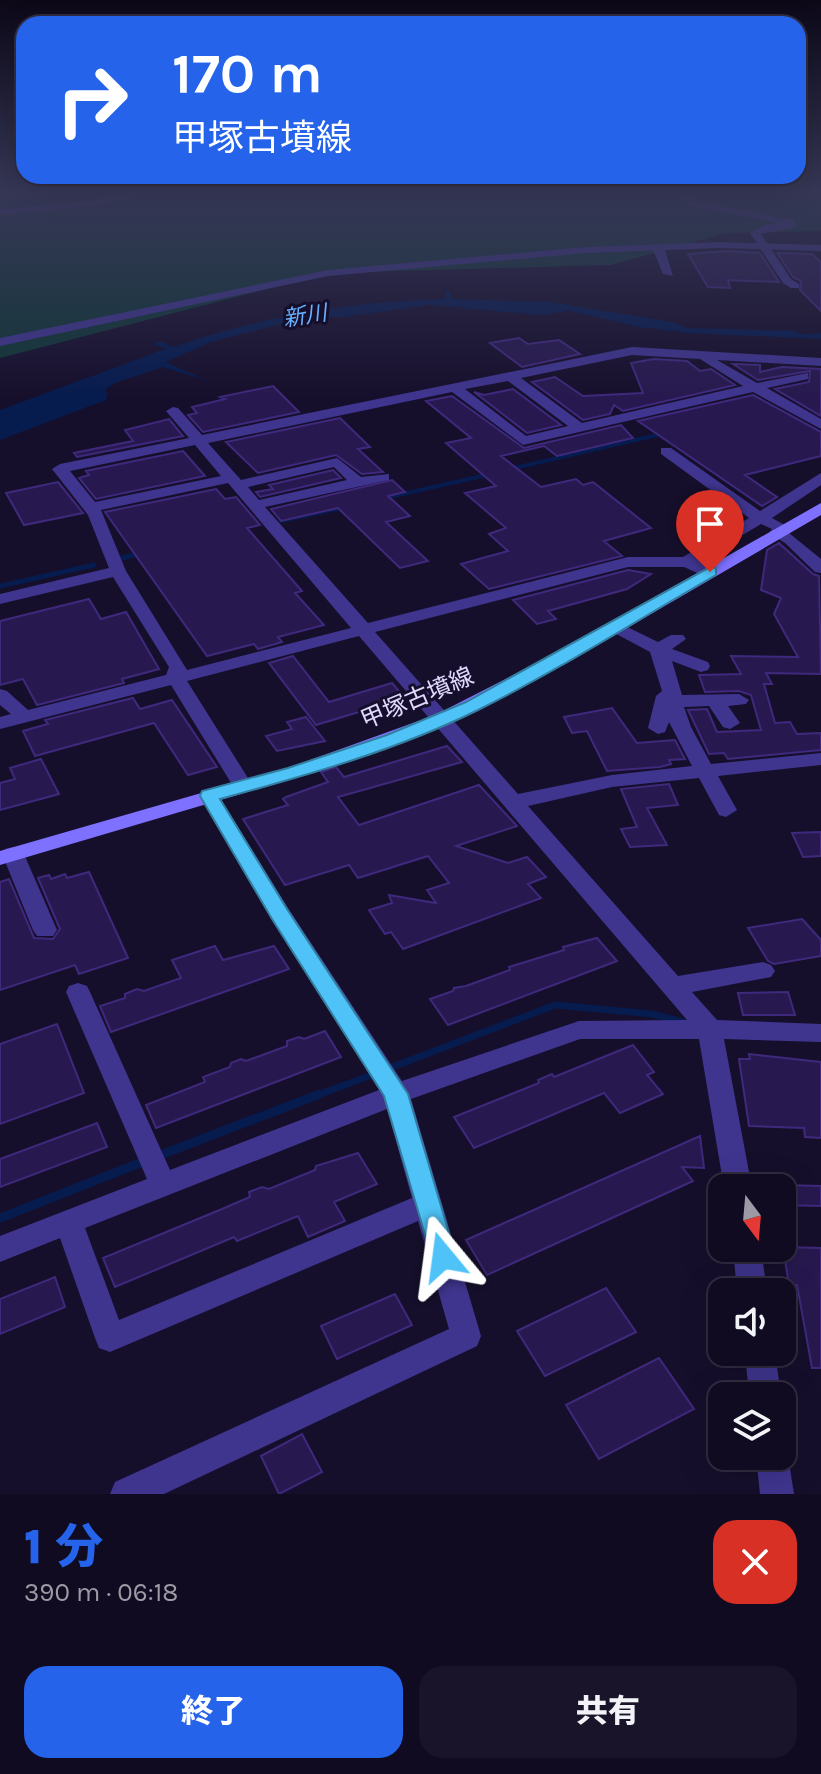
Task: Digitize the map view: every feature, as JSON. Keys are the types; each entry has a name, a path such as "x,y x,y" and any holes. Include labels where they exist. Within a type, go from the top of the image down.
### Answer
{"main road":[{"name":"甲塚古墳線","path":"6,856 295,772 442,719 558,660 821,508"}],"street":[{"path":"0,342 328,273 477,260"},
{"path":"663,260 669,274"},
{"path":"772,260 787,281 795,286"},
{"path":"243,786 175,677 178,667 118,571 91,508 60,469 632,351 821,362"},
{"path":"702,356 821,425"},
{"path":"510,376 580,428"},
{"path":"455,388 523,441 803,376"},
{"path":"173,411 710,1029 736,1174"},
{"path":"666,451 780,531 821,568"},
{"path":"91,508 337,462 358,483"},
{"path":"255,505 384,477"},
{"path":"686,562 821,478"},
{"path":"0,723 628,562 686,562 710,572"},
{"path":"0,599 118,571"},
{"path":"615,626 658,649 701,666"},
{"path":"658,649 677,639"},
{"path":"658,649 681,727 707,769 726,810"},
{"path":"0,695 25,717"},
{"path":"658,728 666,696 739,700"},
{"path":"714,700 730,723"},
{"path":"514,802 584,785 707,769 719,771 821,759"},
{"path":"127,1494 466,1336 396,1094 280,914 209,796"},
{"path":"6,856 45,930"},
{"path":"674,986 763,971"},
{"path":"78,992 163,1185"},
{"path":"0,1249 396,1094 579,1030 710,1029 821,1033"},
{"path":"68,1222 110,1338 428,1204"},
{"path":"774,1470 777,1494"}],"green space":[{"path":"0,260 630,260 611,265 328,273 0,358"}],"water":[{"name":"新川","path":"446,291 451,291 451,299 550,302 673,322 687,328 821,333 821,339 689,333 639,327 566,310 541,315 429,305 343,317 308,317 211,342 166,362 208,381 163,367 115,383 105,390 108,393 106,400 0,440 0,410 165,349 154,344 161,341 173,347 241,326 308,312 375,303 446,299"}],"building":[{"path":"691,260 764,260 779,282 728,280 730,288 708,287"},
{"path":"781,260 821,262 821,311 800,290 801,281 793,277"},
{"path":"519,338 528,344 559,340 580,354 522,367 490,343"},
{"path":"654,359 687,361 700,371 711,369 735,385 623,411 614,405 610,414 583,420 532,382 555,377 583,396 643,393 631,363"},
{"path":"733,364 760,365 760,372 782,367 821,369 821,416 775,389 809,382 810,371 758,380"},
{"path":"273,386 299,412 203,432 188,415 197,413 192,407 225,399 220,397"},
{"path":"513,389 561,425 527,433 474,392 484,395"},
{"path":"753,395 821,432 821,456 745,475 777,497 762,506 638,421"},
{"path":"452,396 524,448 621,425 633,438 557,456 544,446 501,456 541,487 576,479 583,485 593,482 651,528 604,541 622,556 489,589 461,564 508,551 489,534 506,528 465,493 496,486 446,443 471,438 426,401"},
{"path":"340,418 370,447 358,449 383,472 362,474 336,455 258,473 226,442"},
{"path":"169,419 183,436 77,457 74,453 133,441 125,430"},
{"path":"183,451 205,476 96,499 79,478 89,475 86,471"},
{"path":"333,470 341,478 260,497 256,492 273,489 269,485"},
{"path":"392,480 405,492 388,496 410,516 386,522 428,561 400,568 338,508 281,521 271,509"},
{"path":"58,482 83,513 24,525 6,493"},
{"path":"216,489 225,499 236,497 260,525 247,528 302,591 295,593 324,625 278,637 282,642 258,649 254,644 207,656 105,512"},
{"path":"779,543 819,576 821,674 766,673 772,684 764,684 775,723 790,722 797,734 821,733 821,750 728,759 724,753 709,754 688,710 707,709 717,732 761,730 751,695 739,691 705,692 699,675 741,674 731,656 798,657 774,614 781,598 761,590 767,550"},
{"path":"628,570 651,574 627,589 548,611 556,619 537,624 513,600"},
{"path":"89,599 101,619 126,612 159,669 122,679 124,683 37,705 23,679 0,685 0,621"},
{"path":"293,656 329,702 392,683 405,698 316,725 269,663"},
{"path":"133,698 140,709 172,700 217,767 188,775 154,723 35,756 23,731 48,724 45,720"},
{"path":"612,708 637,743 675,740 685,759 669,760 671,764 660,767 607,771 587,731 572,733 564,717"},
{"path":"306,717 325,741 277,751 266,736 292,729 287,722"},
{"path":"447,746 462,762 338,797 359,825 479,785 517,826 456,846 508,863 527,857 546,877 528,884 541,898 403,949 391,932 385,934 369,910 392,903 389,895 436,903 427,890 449,883 428,856 358,878 349,865 285,885 243,819 288,805 283,799 286,797 328,782 321,772 336,767 344,777"},
{"path":"41,759 59,794 0,810 0,783 15,779 10,768"},
{"path":"669,784 678,805 647,808 667,845 630,847 621,829 637,827 621,789"},
{"path":"821,832 821,856 803,857 792,833"},
{"path":"89,872 128,958 79,974 75,965 0,990 0,882 9,879 34,938 53,939 60,929 38,878 49,875 51,879 65,874 67,878"},
{"path":"802,919 821,940 821,956 774,964 768,961 748,928"},
{"path":"597,938 617,961 448,1025 430,999 510,970 509,967 564,950 563,947"},
{"path":"215,946 223,960 274,946 289,969 111,1032 100,1006 125,998 125,994 137,989 144,991 181,978 172,960"},
{"path":"788,992 795,1015 743,1015 738,993"},
{"path":"57,1024 84,1093 0,1124 0,1044"},
{"path":"325,1031 341,1057 156,1128 146,1105 205,1082 203,1077 230,1067 231,1063 241,1059 246,1061 287,1046 287,1041"},
{"path":"633,1045 654,1072 647,1075 663,1094 620,1113 604,1093 474,1148 454,1117 539,1083 538,1080 552,1074 554,1077"},
{"path":"749,1054 821,1062 821,1138 805,1137 804,1128 749,1126 739,1059 750,1059"},
{"path":"97,1123 107,1147 0,1187 0,1159"},
{"path":"700,1136 704,1168 682,1167 693,1181 487,1275 466,1240"},
{"path":"358,1153 377,1184 334,1202 345,1221 308,1237 298,1216 237,1241 234,1237 115,1287 103,1258 250,1197 249,1192 262,1187 269,1189 315,1170 316,1166"},
{"path":"796,1185 821,1186 821,1206 796,1205"},
{"path":"796,1247 821,1248 821,1368 812,1368 796,1278 788,1278 785,1262 796,1262"},
{"path":"55,1277 65,1307 0,1334 0,1299"},
{"path":"606,1288 636,1332 545,1376 517,1331"},
{"path":"395,1294 412,1325 337,1359 321,1326"},
{"path":"659,1358 694,1409 599,1459 566,1405"},
{"path":"302,1434 322,1472 279,1494 261,1456"}],"waterway":[{"path":"510,469 666,433"},
{"path":"385,498 491,474"},
{"path":"281,521 347,507"},
{"path":"122,558 143,553"},
{"path":"0,586 94,565"},
{"path":"387,1069 555,1005 652,1014 683,1022"},
{"path":"315,1096 377,1073"},
{"path":"155,1157 320,1094"},
{"path":"0,1218 145,1161"}],"route":[{"path":"443,1257 396,1094 280,914 209,796 394,739 472,706 710,572"}]}
